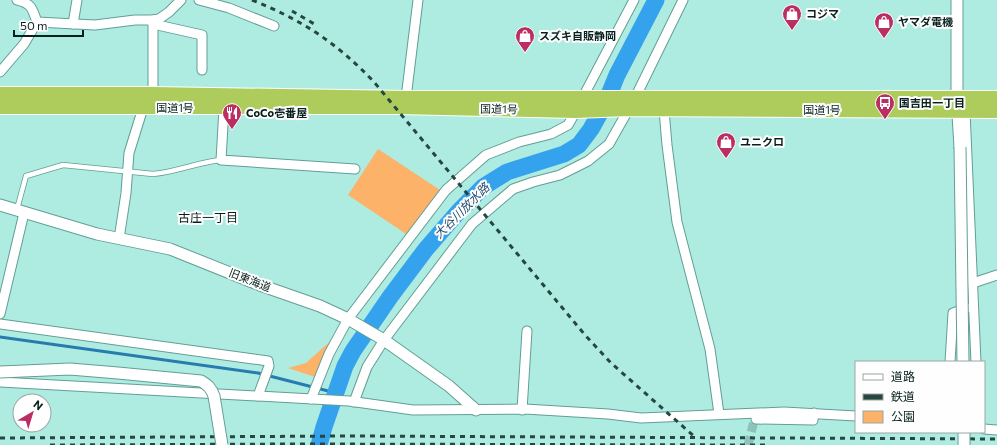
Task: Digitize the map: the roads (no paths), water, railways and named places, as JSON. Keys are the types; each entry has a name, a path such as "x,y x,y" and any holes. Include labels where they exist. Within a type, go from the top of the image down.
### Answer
{"highway":[{"name":"国道1号","path":"0,94 153,94 406,98 582,104"},
{"name":"国道1号","path":"628,104 664,110 960,107 997,98"},
{"name":"国道1号","path":"0,107 224,108 628,104 960,107 997,111"}],"street":[{"path":"16,0 27,3 32,8 37,22"},
{"path":"73,24 77,0"},
{"path":"153,22 168,12 181,0"},
{"path":"199,0 229,8 274,26"},
{"path":"406,98 418,0"},
{"path":"313,399 329,354 348,319 446,190 486,155 519,142 551,134 568,126 582,104 634,0"},
{"path":"352,402 367,367 384,340 472,224 513,189 560,175 588,162 609,144 628,104 683,0"},
{"path":"957,0 960,107 963,361"},
{"path":"37,22 96,25 135,20 153,22 202,35 202,70"},
{"path":"0,72 24,44 37,22"},
{"path":"153,22 153,94"},
{"path":"960,107 973,283 976,361"},
{"path":"119,239 130,153 143,108"},
{"path":"224,108 221,160 355,169"},
{"path":"664,110 677,222 710,350 719,414"},
{"name":"旧東海道","path":"0,205 97,234 170,249 260,285 320,306 348,319 384,340 449,386 476,410"},
{"path":"0,314 20,212"},
{"path":"973,283 997,275"},
{"path":"950,361 953,313 974,306"},
{"path":"0,324 268,361 269,366 258,396"},
{"path":"522,410 527,330"},
{"path":"0,372 70,369 200,382 207,385 212,390 222,445"},
{"path":"0,382 313,399 352,402 413,410 522,410 608,414 641,418 784,412 855,416"},
{"path":"756,419 813,420 814,413"},
{"path":"985,429 997,430"},
{"path":"964,433 964,445"}],"lane":[{"path":"20,212 26,176 63,165 153,174 210,161 221,160"}],"waterway":[{"name":"大谷川放水路","path":"319,445 345,366 353,351 390,297 426,249 459,211 483,187 507,172 564,154 579,145 591,129 606,102 617,75 656,0"},
{"path":"0,337 258,373 336,393"}],"tunnel":[{"path":"748,445 754,421 756,419"}],"railway":[{"path":"252,0 303,24 332,44 360,68 374,82 585,335 611,363 696,438"},
{"path":"292,11 316,25"},
{"path":"0,438 349,436 997,439"},
{"path":"50,445 767,445"}],"place":[{"name":"コジマ","path":"792,31"},
{"name":"ヤマダ電機","path":"884,39"},
{"name":"スズキ自販静岡","path":"525,53"},
{"name":"国吉田一丁目","path":"885,120"},
{"name":"CoCo壱番屋","path":"232,130"},
{"name":"ユニクロ","path":"726,159"}],"district":[{"name":"古庄一丁目","path":"208,218"}]}
